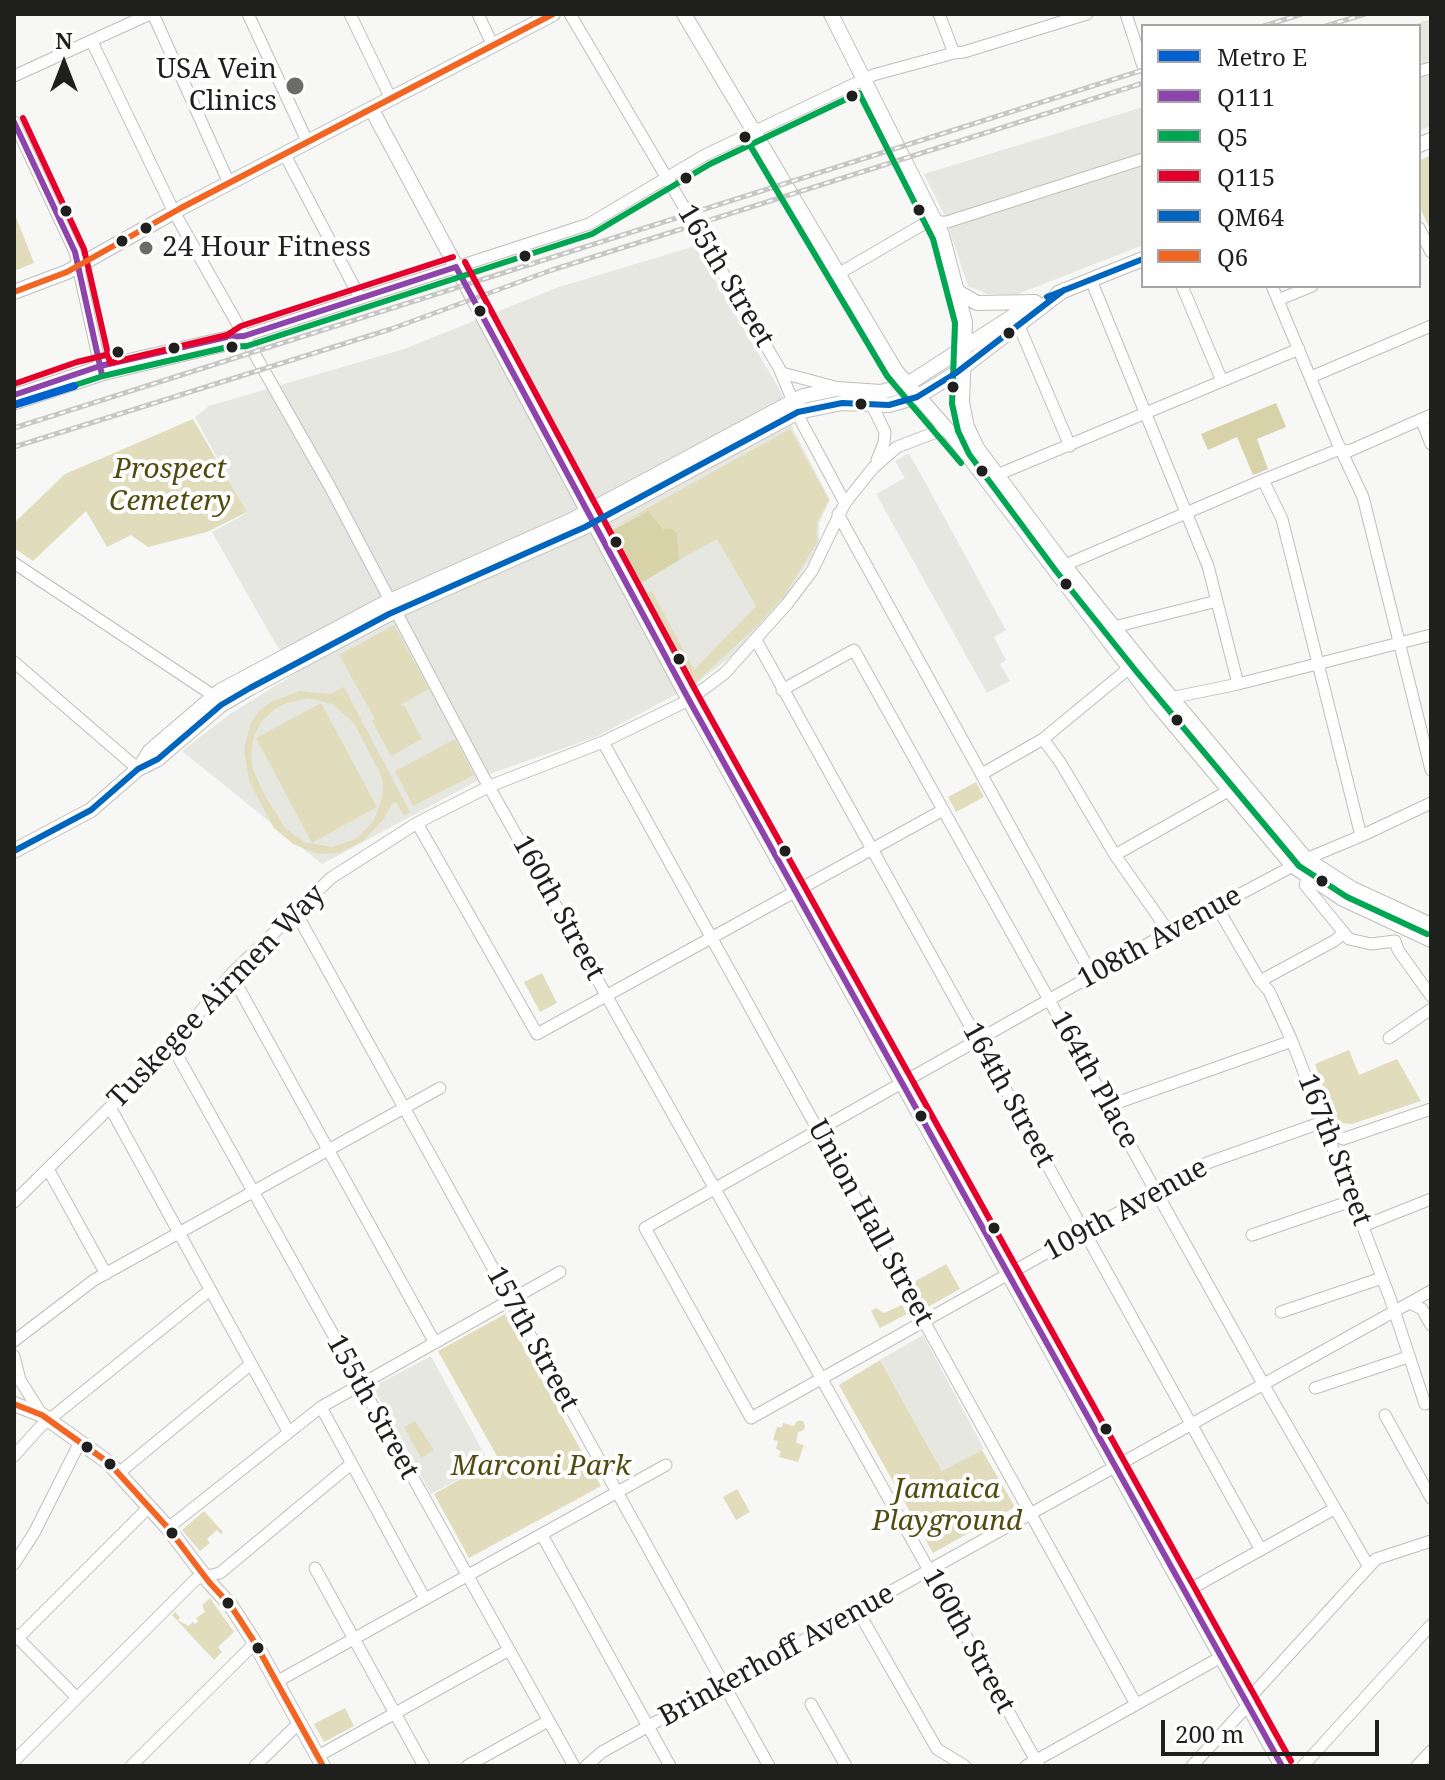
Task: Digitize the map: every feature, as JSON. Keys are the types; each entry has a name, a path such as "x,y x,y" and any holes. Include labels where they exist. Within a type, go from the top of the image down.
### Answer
{"main road":[{"path":"14,292 67,272 174,212 553,14"},
{"path":"684,14 906,385 947,428 1059,568 1228,791 1299,862 1431,925"},
{"path":"831,14 937,222 965,322 962,402 967,427 975,444 1059,568 1114,627 1134,665 1170,698 1308,876 1343,899 1431,940"},
{"path":"372,110 689,700 1282,1766"},
{"path":"14,851 91,810 138,769 158,759 241,679 591,517 796,406 816,392 842,389 875,392 906,385 1035,302 1141,260"},
{"path":"796,406 900,404 917,397 964,367 1064,290"},
{"path":"958,292 980,303 1035,302"},
{"path":"14,1404 46,1418 120,1472 231,1606 278,1681 320,1761"}],"street":[{"path":"14,76 152,14 229,183"},
{"path":"248,14 308,143"},
{"path":"350,14 391,99"},
{"path":"478,14 493,46"},
{"name":"165th Street","path":"570,14 782,373 845,503"},
{"path":"939,14 954,53"},
{"path":"14,395 227,337 244,336 589,224 705,155 864,80 1087,14"},
{"path":"1126,14 1141,60"},
{"name":"160th Street","path":"92,42 174,212 394,606 490,786 929,1570 1033,1764"},
{"path":"14,122 58,212 78,265 101,370"},
{"path":"285,155 360,298"},
{"path":"838,274 927,222 951,221 1141,160"},
{"path":"1421,236 1431,252"},
{"path":"1091,280 1208,566 1238,684"},
{"path":"1183,288 1222,381"},
{"path":"1273,288 1363,497 1431,770"},
{"path":"1278,300 1307,288"},
{"path":"1019,326 1070,446"},
{"path":"1311,377 1431,326"},
{"path":"997,475 1299,349"},
{"path":"14,404 101,370"},
{"path":"782,373 842,389"},
{"name":"Tuskegee Airmen Way","path":"872,405 882,421 885,435 873,468"},
{"path":"1059,568 1263,480 1340,449 1349,451 1426,417 1431,444"},
{"name":"Tuskegee Airmen Way","path":"14,1202 172,1046 231,974 331,878 417,823 490,786 603,742 689,700 725,673 812,571 838,514 873,468 897,447 947,428"},
{"path":"1263,480 1282,519 1361,836"},
{"path":"838,514 1092,975"},
{"path":"14,563 217,701"},
{"path":"1114,627 1217,601"},
{"path":"1170,698 1431,635"},
{"name":"164th Street","path":"756,640 1261,1550"},
{"name":"164th Place","path":"782,690 854,650 1264,1386 1369,1567"},
{"path":"14,662 138,769"},
{"path":"982,774 1043,739 1134,665"},
{"path":"1043,739 1115,855 1169,932"},
{"name":"Union Hall Street","path":"603,742 1136,1704"},
{"path":"1115,855 1228,791"},
{"name":"108th Avenue","path":"751,1418 645,1228 1169,932 1299,862 1431,803"},
{"path":"417,823 537,1034 943,810"},
{"path":"1308,876 1305,885 1344,933 1360,943 1395,941"},
{"name":"167th Street","path":"1217,907 1269,991 1292,1041 1354,1200 1425,1404"},
{"name":"157th Street","path":"295,911 769,1766"},
{"path":"1403,926 1395,941 1398,950 1431,996"},
{"path":"1260,981 1344,933"},
{"path":"231,974 435,1343"},
{"path":"1389,1038 1431,1009"},
{"path":"1108,1106 1292,1041"},
{"name":"155th Street","path":"172,1046 574,1766"},
{"path":"14,1341 94,1280 440,1088"},
{"path":"111,1109 288,1431"},
{"name":"109th Avenue","path":"751,1418 1207,1163 1317,1124 1343,1139 1431,1109"},
{"path":"48,1169 106,1274"},
{"path":"1363,1226 1431,1199"},
{"path":"1252,1235 1354,1200"},
{"path":"168,1528 321,1407 560,1272"},
{"path":"1281,1312 1382,1278"},
{"path":"14,1456 46,1418 210,1290"},
{"name":"Brinkerhoff Avenue","path":"586,1766 602,1752 1431,1291"},
{"path":"1410,1303 1422,1309 1431,1325"},
{"path":"14,1356 20,1380 46,1418"},
{"path":"1315,1388 1408,1357"},
{"path":"120,1472 251,1364"},
{"path":"321,1407 425,1599"},
{"path":"1385,1415 1431,1498"},
{"path":"14,1564 34,1533 80,1442"},
{"path":"18,1760 196,1579 220,1573 351,1464"},
{"path":"278,1681 666,1465"},
{"path":"77,1698 16,1636 149,1507"},
{"path":"1185,1592 1334,1509"},
{"path":"542,1535 670,1766"},
{"path":"1192,1766 1376,1559 1421,1547 1431,1541"},
{"path":"315,1568 424,1766"},
{"path":"858,1611 937,1749 965,1766"},
{"path":"1303,1766 1431,1625"},
{"path":"131,1766 255,1643"},
{"path":"320,1761 394,1713 509,1650"},
{"path":"1033,1764 1221,1657"},
{"path":"811,1704 846,1766"},
{"path":"467,1766 548,1721"},
{"path":"255,1766 300,1722"},
{"path":"1417,1766 1431,1751"}],"shaded area":[{"path":"1431,19 1431,126 1421,130 1421,24 1415,24"},
{"path":"1141,108 1141,246 1018,294 987,294 968,286 944,214 924,174"},
{"path":"695,246 781,392 794,431 830,500 819,523 819,547 784,598 734,654 696,684 596,737 492,773 322,864 182,751 230,714 296,673 275,643 212,532 247,513 195,417 209,406 404,349 559,287"},
{"path":"1276,403 1286,427 1257,439 1268,469 1253,475 1237,437 1208,450 1201,434"},
{"path":"909,453 1006,630 994,637 1006,660 1000,664 1010,681 987,693 876,494 905,478 895,461"},
{"path":"648,511 663,529 673,529 677,534 679,560 638,585 611,531"},
{"path":"923,1335 984,1449 943,1472 880,1360"},
{"path":"431,1356 489,1463 431,1494 373,1387"}],"green space":[{"path":"1431,155 1431,231 1421,210 1421,160"},
{"path":"14,212 34,263 14,271"},
{"name":"Prospect Cemetery","path":"193,419 247,512 207,532 148,547 131,535 107,547 86,511 33,561 14,548 14,523 65,474"},
{"path":"790,429 829,500 817,523 817,543 784,596 756,627 693,685 644,593 652,591 694,670 756,606 717,539 679,560 677,534 663,530 648,511 610,529"},
{"path":"394,625 429,689 397,707 404,705 422,739 391,756 372,721 375,719 339,655"},
{"path":"344,687 410,812 404,816 396,802 363,841 339,853 318,854 293,844 274,828 249,781 244,748 251,723 258,712 271,702 300,691 330,694","holes":["309,698 332,704 354,723 383,784 382,798 373,822 356,839 332,847 304,842 285,828 263,792 252,767 251,754 254,736 262,721 275,709"]},
{"path":"321,703 377,807 312,843 256,738"},
{"path":"455,739 474,775 413,806 395,771"},
{"path":"976,782 984,797 956,812 948,797"},
{"path":"542,973 557,1003 540,1012 524,982"},
{"path":"1349,1050 1359,1075 1397,1059 1421,1101 1352,1124 1340,1123 1333,1114 1315,1064"},
{"path":"946,1264 960,1289 926,1308 912,1283"},
{"path":"902,1305 907,1314 880,1328 871,1311 876,1308 884,1313"},
{"name":"Marconi Park","path":"505,1314 601,1486 469,1558 434,1494 498,1458 438,1351"},
{"name":"Jamaica Playground","path":"880,1360 942,1471 982,1450 1015,1507 933,1553 839,1385"},
{"path":"415,1421 434,1450 421,1458 404,1427"},
{"path":"797,1421 803,1421 805,1426 798,1432 796,1443 804,1445 798,1462 779,1457 781,1451 776,1449 778,1441 773,1440 777,1427 782,1427 783,1423 794,1426"},
{"path":"737,1489 750,1512 736,1520 723,1497"},
{"path":"204,1511 223,1532 221,1534 217,1530 207,1539 210,1543 200,1551 182,1530"},
{"path":"210,1598 234,1632 218,1647 222,1652 214,1660 172,1615 175,1612 180,1617 178,1620 188,1626 193,1622 195,1624 198,1621 196,1618 205,1612 202,1605"},
{"path":"345,1708 354,1726 324,1742 314,1724"}],"railway":[{"path":"1270,24 1302,14"},
{"path":"1332,24 1365,14"},
{"path":"14,428 1141,71"},
{"path":"14,447 391,329 552,270 1141,84"}],"metro line":[{"name":"E","path":"14,405 74,386"}],"transit line":[{"name":"Q6","path":"14,292 67,272 181,208 553,14"},
{"name":"Q5","path":"17,404 103,376 228,347 247,346 592,234 710,164 859,93 933,239 955,323 952,404 958,431 969,454 1056,571 1136,671 1299,866 1347,897 1427,934"},
{"name":"Q115","path":"23,118 84,249 110,363 227,335 241,326 453,257"},
{"name":"Q111","path":"14,122 75,252 102,375"},
{"name":"Q5","path":"745,137 887,376 961,463"},
{"name":"QM64","path":"1047,297 1141,260"},
{"name":"Q115","path":"465,262 698,695 1291,1761"},
{"name":"Q111","path":"456,267 689,700 1282,1766"},
{"name":"Q111","path":"14,395 100,366 227,337 244,336 456,267"},
{"name":"QM64","path":"14,851 91,810 138,769 158,759 221,705 250,688 389,614 585,527 798,412 842,403 889,405 917,397 956,373 1064,290"},
{"name":"Q115","path":"14,384 77,362 118,352"},
{"name":"Q6","path":"14,1404 42,1415 109,1463 168,1528 231,1606 323,1766"}],"place":[{"name":"USA Vein Clinics","path":"295,86"},
{"name":"24 Hour Fitness","path":"146,248"}]}
